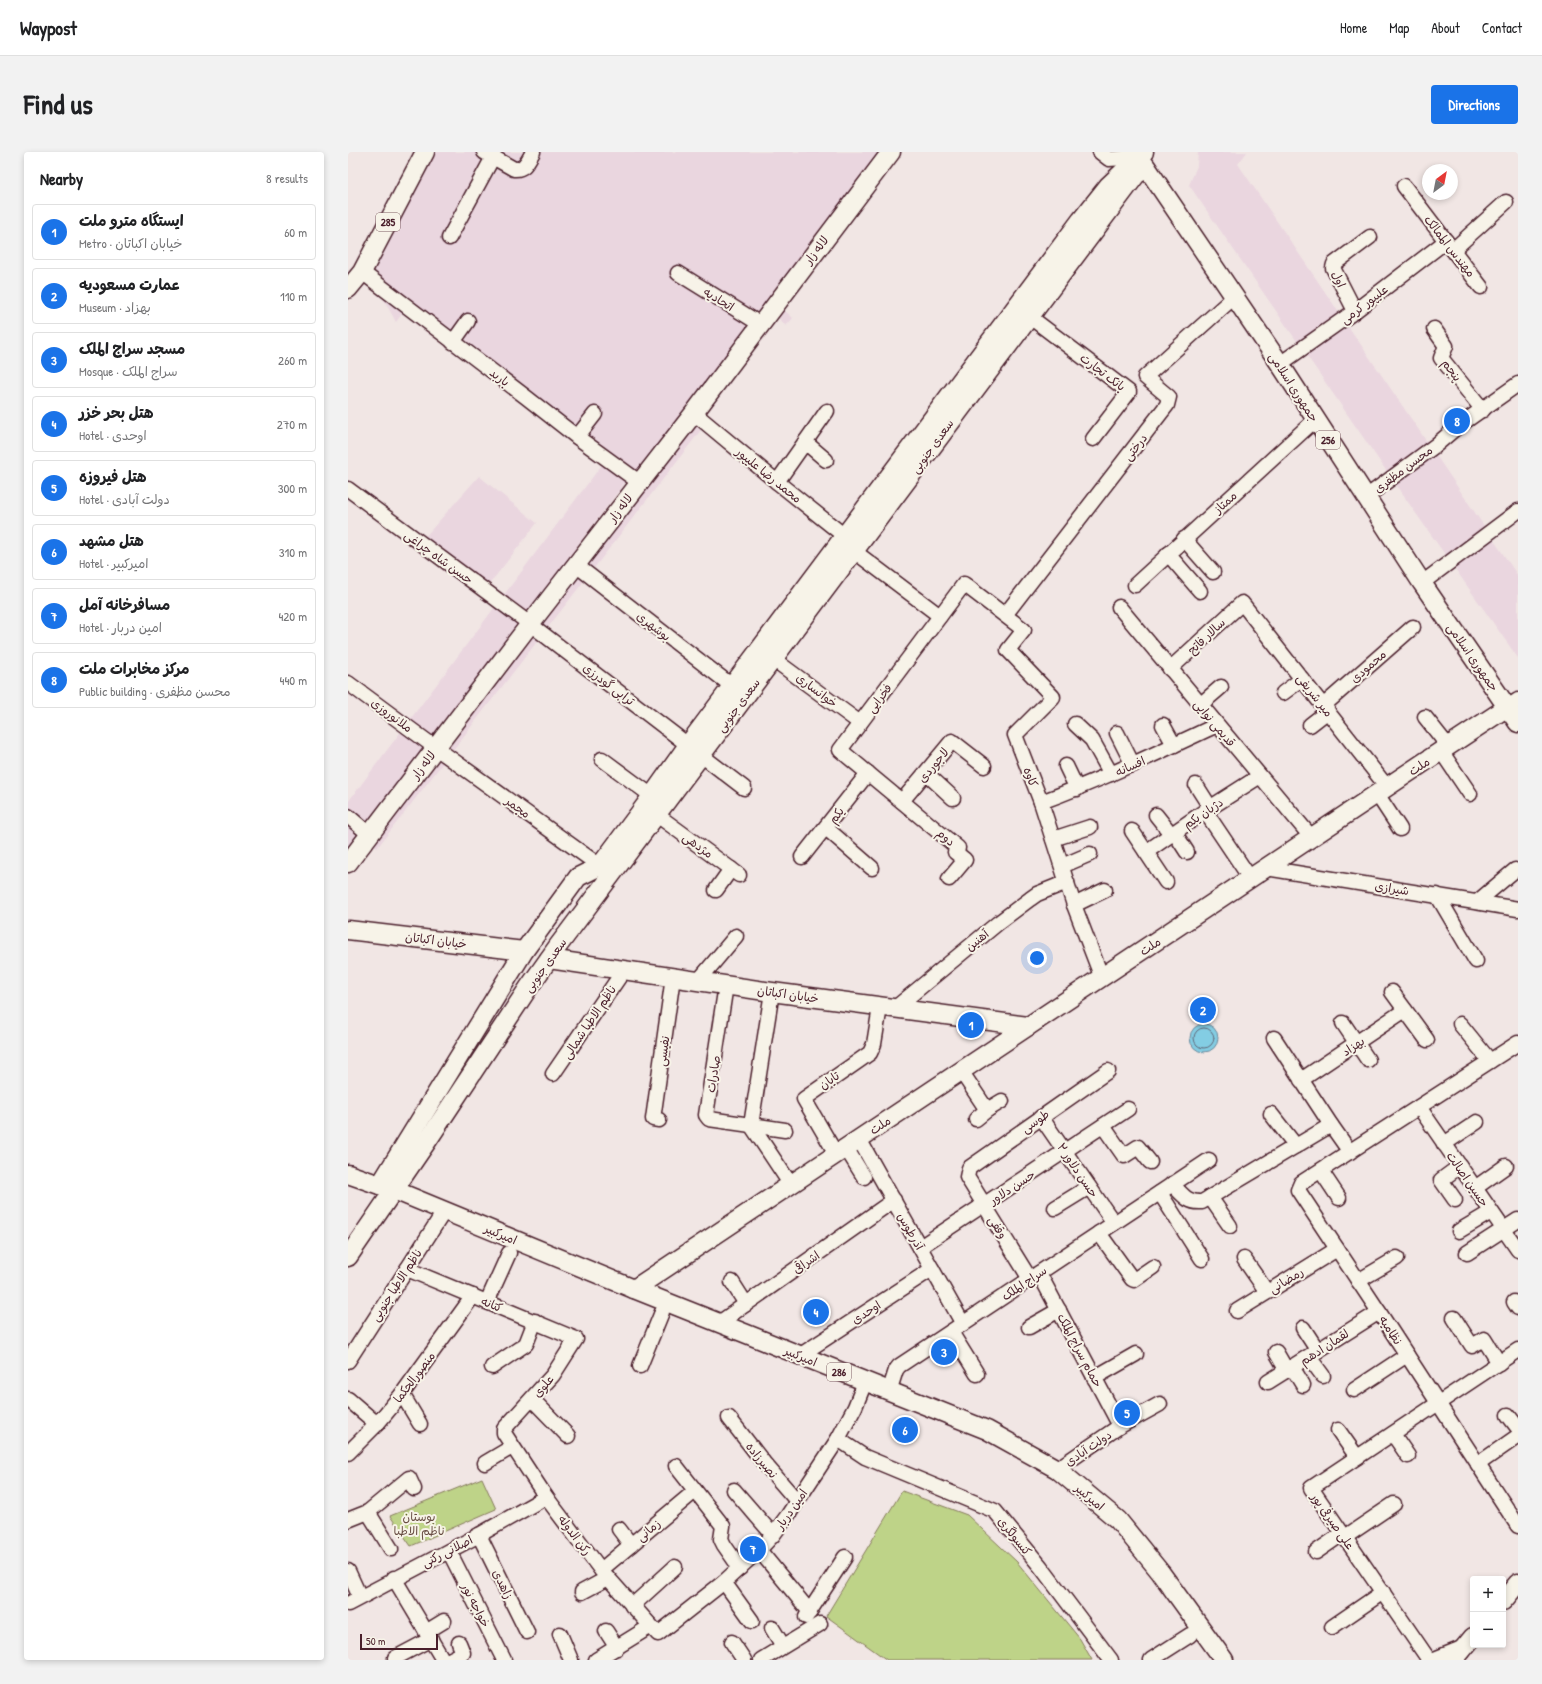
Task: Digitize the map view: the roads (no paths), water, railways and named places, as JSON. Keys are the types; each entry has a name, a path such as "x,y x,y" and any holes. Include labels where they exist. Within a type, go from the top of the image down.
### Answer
{"main road":[{"name":"285","path":"348,290 362,272 425,152"},
{"name":"لاله زار","path":"348,863 639,482 694,413 891,152"},
{"name":"جمهوری اسلامی","path":"1141,157 1171,195 1234,297 1280,364 1422,583 1514,710"},
{"name":"سعدی جنوبی","path":"348,1256 524,951 557,908 578,877 600,866 652,796 694,750 1096,215 1136,175 1141,157"},
{"name":"سعدی جنوبی","path":"849,544 1030,317 1096,215"},
{"name":"سعدی جنوبی","path":"387,1187 426,1144 528,987 657,815 732,686 766,654"},
{"name":"ملت","path":"634,1289 1500,712 1504,710 1514,710"},
{"path":"549,959 550,941 593,885 600,866"},
{"name":"خیابان اکباتان","path":"348,930 524,951"},
{"name":"خیابان اکباتان","path":"549,959 886,1008 1028,1026"},
{"name":"امیرکبیر","path":"348,1174 387,1187 445,1210 799,1356 863,1387 889,1392 987,1430 1057,1469 1118,1520 1161,1573 1196,1631 1224,1660"},
{"path":"1506,1597 1518,1583"},
{"path":"1437,1660 1463,1649"}],"street":[{"path":"449,238 488,155 518,170 525,165 533,152"},
{"path":"1100,152 1109,159 1141,157"},
{"name":"مهندس‌ الممالک","path":"1404,186 1481,287"},
{"name":"علیپور کرمی","path":"1280,364 1449,245 1506,202"},
{"name":"اول","path":"1356,311 1333,268 1334,264 1370,237"},
{"name":"باربد","path":"362,272 576,437 639,482"},
{"name":"اتحادیه","path":"678,273 760,324"},
{"name":"درختی","path":"1005,615 1167,405 1169,397 1145,377 1234,297"},
{"name":"بانک تجارت","path":"1030,317 1129,392 1093,439"},
{"path":"453,342 468,321"},
{"name":"پنجم","path":"1434,329 1446,346 1440,358 1483,410"},
{"name":"محسن مظفری","path":"1366,497 1436,445 1457,427 1518,384"},
{"path":"777,482 827,411"},
{"name":"محمد رضا علیپور","path":"694,413 849,544"},
{"path":"576,437 595,414"},
{"name":"ممتاز","path":"1135,585 1315,420"},
{"path":"805,442 826,460"},
{"name":"حسن شاه چراغی","path":"348,490 530,624"},
{"path":"1422,583 1518,510"},
{"path":"1184,539 1213,572"},
{"path":"849,544 940,616"},
{"path":"1168,554 1200,591"},
{"name":"بوشهری","path":"576,565 732,686"},
{"name":"فخرایی","path":"868,773 840,750 964,584 1005,615"},
{"name":"سالار فاتح","path":"1170,669 1242,603"},
{"name":"میر شریفی","path":"1242,603 1325,708 1382,790 1400,829"},
{"name":"قدیمی نوایی","path":"1119,607 1312,838"},
{"name":"کاوه","path":"1005,615 1024,630 1008,650 1053,696 1015,735 1041,802 1074,905 1102,978"},
{"name":"ترابی گودرزی","path":"530,624 744,788"},
{"name":"محمودی","path":"1325,708 1413,627"},
{"name":"خوانساری","path":"766,654 860,723"},
{"path":"1283,693 1302,679"},
{"name":"ملانوروزی","path":"348,683 436,748"},
{"path":"1200,705 1222,687"},
{"path":"1310,725 1325,708"},
{"path":"1425,717 1470,794"},
{"path":"1075,724 1092,740 1111,774"},
{"path":"1164,725 1174,745"},
{"name":"افسانه","path":"1041,802 1077,789 1133,765 1217,725"},
{"path":"1117,733 1133,765"},
{"name":"لاجوردی","path":"902,801 952,741 984,766"},
{"name":"مجمر","path":"436,748 600,866"},
{"path":"602,759 652,796"},
{"path":"1066,766 1077,789"},
{"path":"868,773 902,801"},
{"name":"یکم","path":"802,857 868,773"},
{"path":"926,773 953,798"},
{"name":"دژبان یکم","path":"1146,852 1207,809 1260,776"},
{"path":"1196,785 1207,809 1250,878"},
{"name":"دوم","path":"902,801 958,848 955,852 965,860 949,880"},
{"path":"1156,814 1186,852"},
{"name":"مژدهی","path":"657,815 735,872 716,890"},
{"path":"348,816 370,835"},
{"path":"1053,839 1090,826"},
{"path":"826,828 872,868"},
{"path":"1132,831 1166,882"},
{"path":"1062,866 1090,854"},
{"name":"شیرازی","path":"1265,868 1437,894 1518,909"},
{"path":"1477,902 1515,870"},
{"name":"آهنین","path":"886,1008 1037,894 1067,882"},
{"path":"1074,905 1104,890"},
{"path":"1437,894 1476,961"},
{"path":"699,980 736,936"},
{"name":"ناظم الاطبا شمالی","path":"553,1074 624,970"},
{"name":"نفیسی","path":"659,1120 653,1119 673,977"},
{"name":"صادرات","path":"726,985 706,1115 709,1119 785,1130"},
{"path":"772,992 751,1125 791,1185"},
{"path":"1392,992 1427,1040"},
{"name":"تابان","path":"847,1147 804,1098 870,1053 886,1008"},
{"name":"بهزاد","path":"1301,1080 1357,1044 1405,1010"},
{"path":"1343,1023 1368,1060"},
{"path":"1460,1024 1490,1061"},
{"path":"1274,1038 1350,1152"},
{"name":"نظامیه","path":"1518,1043 1301,1183 1298,1190 1439,1403 1518,1526"},
{"path":"961,1071 987,1110"},
{"name":"طوسی","path":"966,1174 969,1168 1108,1071"},
{"path":"976,1119 1002,1101"},
{"name":"حسین اصالت","path":"1419,1107 1518,1250"},
{"name":"حسن دلاور","path":"920,1247 1128,1109"},
{"path":"1271,1114 1296,1146"},
{"name":"حسن دلاور ۲","path":"1041,1117 1114,1223"},
{"path":"1444,1144 1477,1122"},
{"path":"1172,1184 1189,1201 1195,1202 1206,1200 1331,1125"},
{"path":"1103,1126 1123,1155 1127,1155 1138,1147 1150,1162"},
{"path":"847,1147 864,1177"},
{"name":"آذرطوس","path":"847,1147 894,1200 963,1324"},
{"name":"سراج الملک","path":"889,1392 896,1370 900,1366 1209,1160"},
{"path":"1454,1200 1441,1180 1460,1166"},
{"path":"1475,1188 1506,1166"},
{"path":"1321,1170 1339,1198"},
{"name":"وقفی","path":"966,1174 984,1205 1034,1276"},
{"path":"1055,1208 1089,1186"},
{"path":"1160,1193 1202,1259"},
{"name":"اشراقی","path":"719,1323 894,1200"},
{"path":"1206,1200 1230,1226"},
{"name":"ناظم الاطبا جنوبی","path":"348,1361 445,1210"},
{"path":"1459,1231 1491,1212"},
{"path":"1467,1253 1518,1220"},
{"path":"1099,1233 1132,1279 1134,1280 1153,1266"},
{"name":"رمضانی","path":"1236,1311 1336,1249"},
{"path":"487,1302 509,1253"},
{"path":"1358,1281 1397,1258"},
{"path":"1244,1259 1267,1292"},
{"name":"کتانه","path":"407,1269 576,1339"},
{"name":"اوحدی","path":"799,1356 932,1269"},
{"name":"حمام سراج الملک","path":"1034,1276 1059,1310 1120,1426"},
{"path":"732,1282 746,1304"},
{"name":"منصورالحکما","path":"348,1453 377,1424 402,1394 473,1296"},
{"path":"1029,1327 1059,1310"},
{"path":"640,1366 662,1312"},
{"name":"لقمان ادهم","path":"1268,1382 1379,1312"},
{"path":"1454,1318 1472,1346 1484,1339 1499,1363"},
{"path":"492,1367 526,1344 535,1322"},
{"path":"1303,1328 1323,1376"},
{"path":"951,1332 977,1374"},
{"name":"علوی","path":"504,1429 553,1375 576,1339"},
{"path":"1276,1352 1303,1385"},
{"path":"1094,1378 1136,1354"},
{"path":"1354,1390 1407,1355"},
{"name":"علی صیرفی پور","path":"1429,1660 1344,1535 1310,1488 1499,1363 1516,1356"},
{"name":"امین دربار","path":"596,1660 654,1630 724,1582 759,1550 773,1535 838,1439 855,1408 863,1387"},
{"path":"402,1394 420,1424"},
{"path":"348,1399 377,1424"},
{"path":"532,1399 568,1436"},
{"name":"دولت آبادی","path":"1057,1469 1120,1426 1160,1404"},
{"path":"1508,1415 1518,1428"},
{"name":"نصیرزاده","path":"729,1418 764,1463 797,1501"},
{"name":"رکن الدوله","path":"504,1429 504,1433 512,1447 546,1497 604,1574 654,1630"},
{"path":"1338,1430 1357,1457"},
{"path":"1393,1434 1408,1456"},
{"path":"1478,1464 1518,1436"},
{"name":"کنسولگری","path":"838,1439 865,1457 995,1512 1041,1567 1111,1660"},
{"path":"485,1463 512,1447"},
{"path":"676,1466 723,1526 721,1539 740,1568"},
{"path":"348,1520 368,1512 409,1478 414,1489"},
{"path":"734,1490 773,1535"},
{"name":"زمانی","path":"582,1592 604,1574 631,1545 695,1491"},
{"name":"اصلانی رکنی","path":"354,1600 394,1578 449,1551 546,1497"},
{"path":"1316,1552 1394,1504"},
{"path":"368,1512 391,1549"},
{"path":"619,1529 631,1545"},
{"name":"زاهدی","path":"478,1535 527,1632"},
{"path":"759,1550 808,1615 845,1557"},
{"name":"خواجه نور","path":"449,1551 504,1660"},
{"path":"632,1606 674,1567"},
{"path":"348,1571 354,1600"},
{"path":"394,1578 443,1660"},
{"path":"724,1582 752,1621"},
{"path":"1332,1627 1383,1592"},
{"path":"395,1658 428,1636 444,1621"},
{"path":"761,1660 820,1624"},
{"path":"772,1628 783,1646"},
{"path":"606,1631 617,1648"},
{"path":"1152,1660 1196,1631"},
{"path":"560,1634 570,1660"},
{"path":"732,1642 744,1660"},
{"path":"449,1660 463,1653 459,1643"}],"water":[{"path":"1204,1024 1214,1028 1218,1038 1214,1048 1204,1052 1194,1048 1190,1038 1194,1028"}],"place":[{"name":"مرکز مخابرات ملت","path":"1457,421"},
{"name":"عمارت مسعودیه","path":"1203,1010"},
{"name":"ایستگاه مترو ملت","path":"971,1025"},
{"name":"هتل بحر خزر","path":"816,1312"},
{"name":"مسجد سراج الملک","path":"944,1352"},
{"name":"هتل فیروزه","path":"1127,1413"},
{"name":"هتل مشهد","path":"905,1430"},
{"name":"مسافرخانه آمل","path":"753,1549"}],"park label":[{"name":"بوستان ناظم الاطبا","path":"419,1523"}]}
